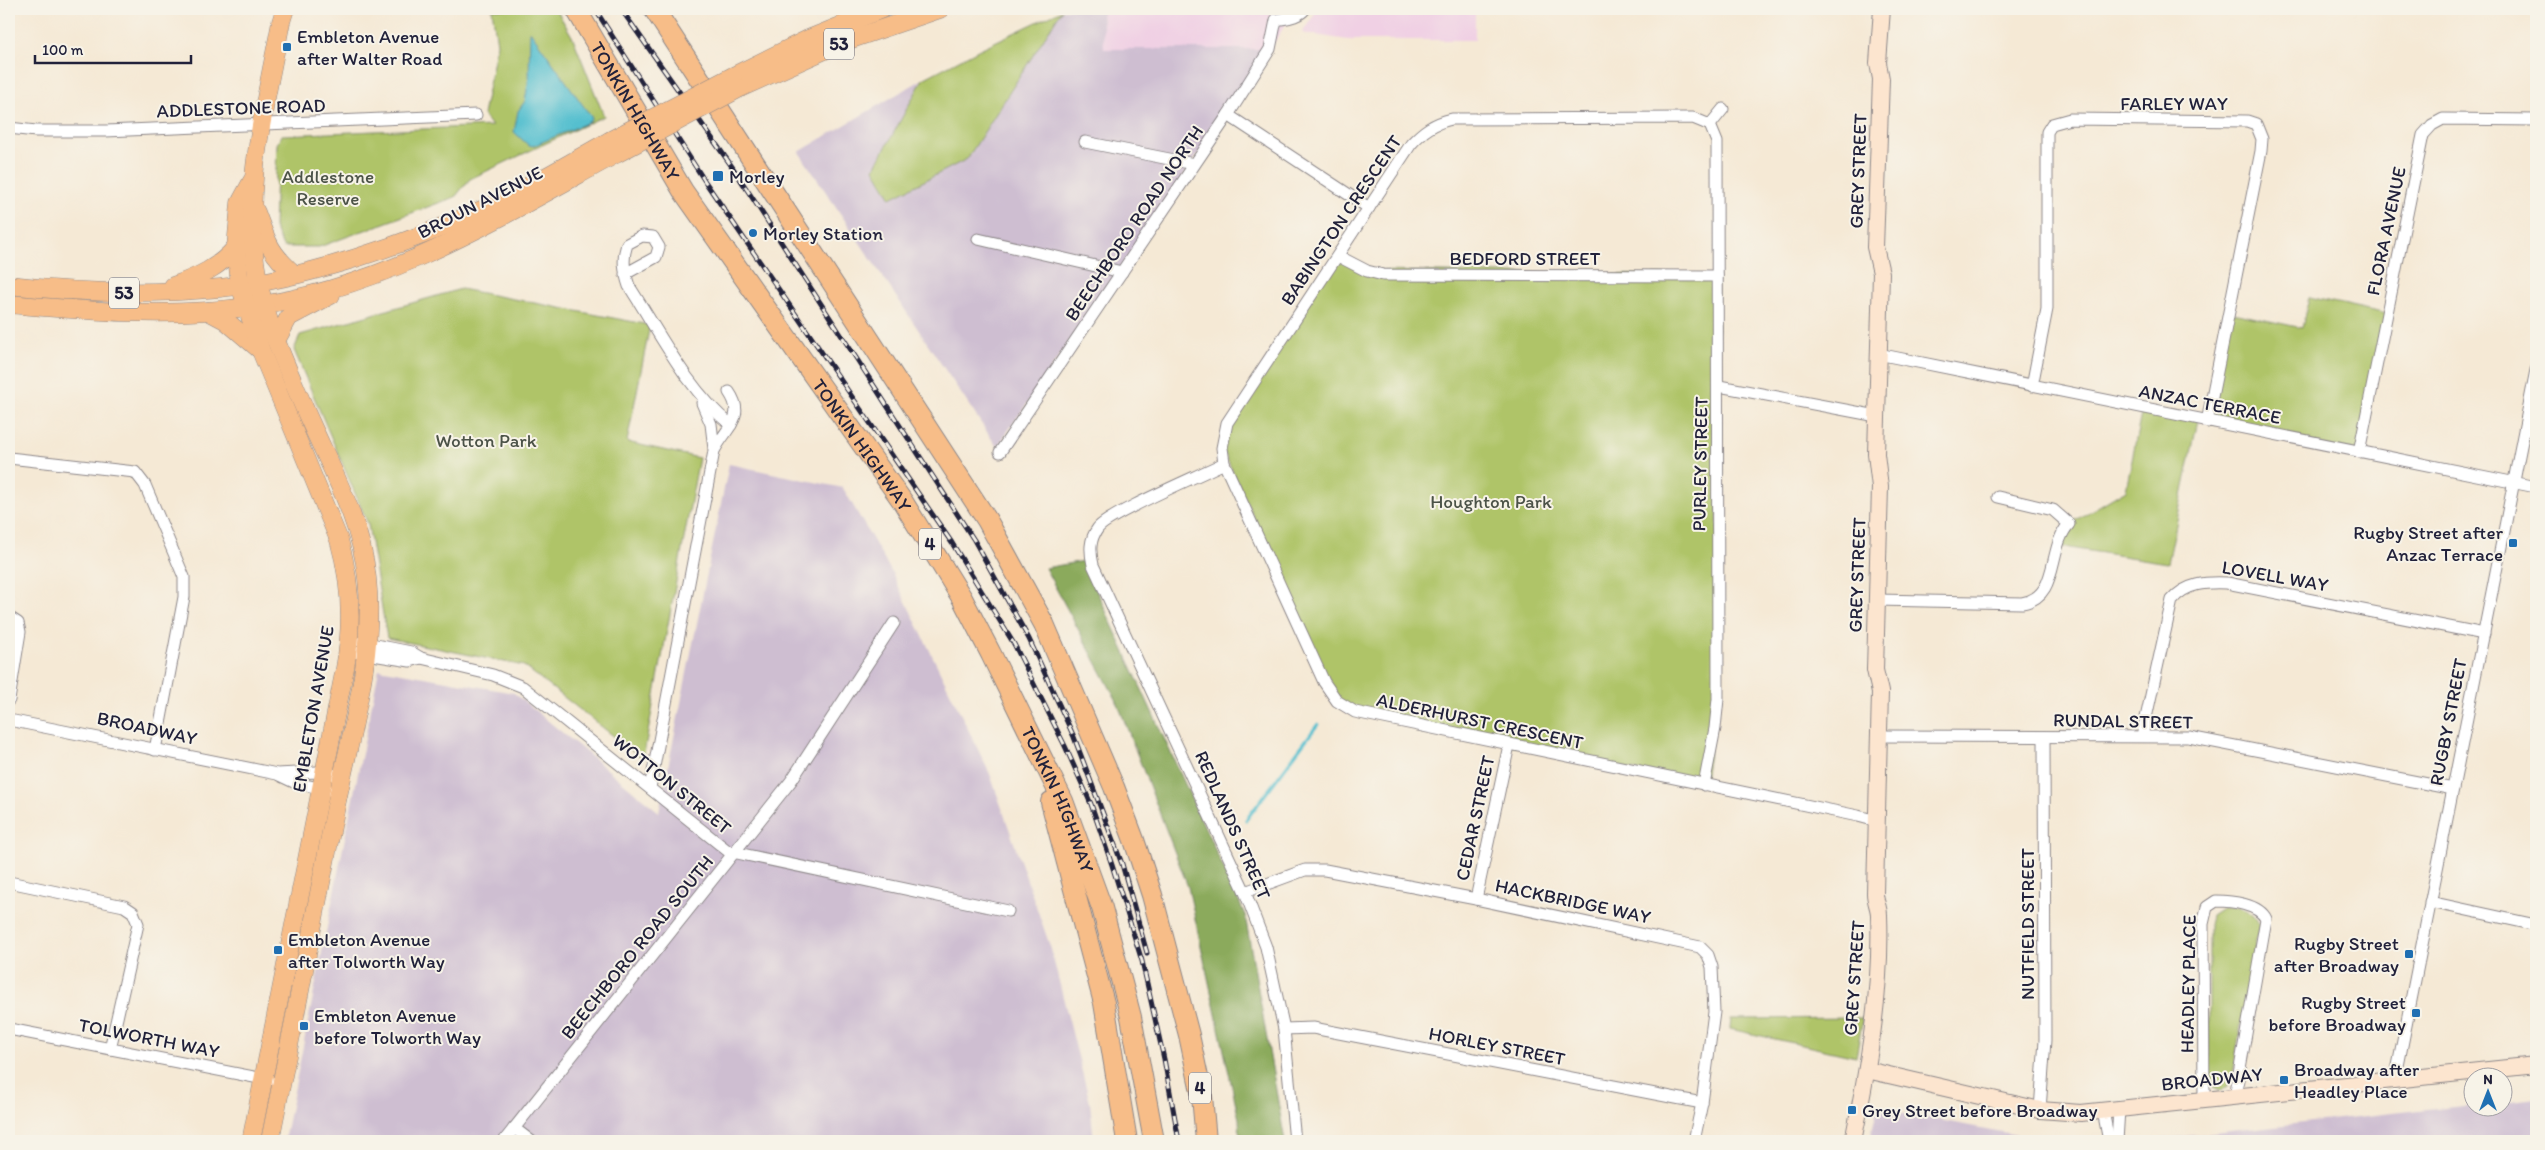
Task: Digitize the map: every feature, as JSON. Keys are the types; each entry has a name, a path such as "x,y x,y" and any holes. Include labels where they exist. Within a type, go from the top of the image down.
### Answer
{"highway":[{"name":"TONKIN HIGHWAY","path":"574,9 595,41 683,191 903,502 933,550 991,654 1063,802 1102,908 1131,1017 1154,1141"},
{"name":"4","path":"654,9 983,512 1016,571 1070,681 1134,840 1152,895 1189,1035 1202,1096 1206,1141"},
{"path":"1038,751 1104,1003 1127,1141"},
{"path":"1189,1035 1208,1077 1220,1141"}],"main road":[{"name":"BROUN AVENUE","path":"9,285 66,291 154,292 240,285 294,274 364,254 424,234 487,207 612,148 737,82 808,39 882,9"},
{"name":"BROUN AVENUE","path":"737,82 843,42 939,9"},
{"name":"EMBLETON AVENUE","path":"270,1141 366,648 368,591 364,554 344,496 302,404 277,339 258,282 252,242 252,180 282,13"},
{"name":"BROUN AVENUE","path":"9,304 111,313 208,311 265,305 363,280 463,238 612,148"},
{"name":"EMBLETON AVENUE","path":"251,1141 349,639 350,599 344,559 325,504 262,351 240,285 236,247 240,203 252,180"},
{"path":"253,203 269,246 276,258 294,274"},
{"path":"154,292 208,272 229,256 236,247"},
{"path":"277,339 290,317 363,280"},
{"path":"208,311 225,320 262,351"},
{"path":"325,504 344,496"},
{"path":"349,639 361,628 362,609 368,591"},
{"path":"298,901 314,871 319,865 325,864"}],"street":[{"name":"BEECHBORO ROAD NORTH","path":"1000,452 1228,114 1270,48 1276,20 1291,13 1304,12 1305,9"},
{"name":"GREY STREET","path":"1853,1141 1866,1075 1874,1012 1879,928 1879,913 1875,893 1880,692 1875,670 1880,487 1876,467 1881,272 1875,247 1881,79 1878,54 1882,9"},
{"path":"1710,125 1723,109"},
{"name":"ADDLESTONE ROAD","path":"9,128 36,131 106,131 476,114"},
{"path":"1228,114 1369,208"},
{"name":"BABINGTON CRESCENT","path":"1224,463 1222,448 1227,423 1411,144 1429,127 1452,119 1693,118 1710,125"},
{"name":"FARLEY WAY","path":"2032,386 2047,309 2047,132 2052,124 2070,119 2247,121 2256,124 2262,139 2261,151 2207,422"},
{"name":"FLORA AVENUE","path":"2360,452 2424,135 2432,125 2443,119 2536,120"},
{"name":"PURLEY STREET","path":"1704,785 1715,728 1718,700 1717,457 1719,386 1717,142 1710,125"},
{"path":"1085,142 1194,164"},
{"path":"978,239 1122,272"},
{"name":"BEDFORD STREET","path":"1338,256 1367,271 1383,275 1717,276"},
{"path":"625,274 629,286 695,388 710,407 731,425"},
{"name":"ANZAC TERRACE","path":"1878,354 2536,487"},
{"name":"RUGBY STREET","path":"2395,1081 2536,370"},
{"path":"1719,386 1877,416"},
{"path":"695,388 711,424 714,451"},
{"path":"650,788 714,451 721,437 731,425 737,406 729,392"},
{"path":"9,458 135,472 145,485 184,578 184,597 156,750"},
{"name":"REDLANDS STREET","path":"1224,463 1105,521 1092,539 1090,551 1093,565 1245,892 1266,947 1284,1029 1295,1141"},
{"name":"ALDERHURST CRESCENT","path":"1224,463 1324,682 1337,700 1355,712 1877,821"},
{"path":"1877,600 2022,603 2038,598 2047,587 2057,546 2062,532 2069,524 2053,510 1998,497"},
{"name":"LOVELL WAY","path":"2142,736 2172,600 2191,586 2207,583 2227,583 2484,634"},
{"path":"9,617 18,623 20,632 9,700"},
{"name":"BEECHBORO ROAD SOUTH","path":"504,1141 791,781 894,623"},
{"name":"WOTTON STREET","path":"349,639 366,648 410,661 421,658 502,678 523,686 728,851 1008,911"},
{"name":"BROADWAY","path":"9,720 277,774 340,784"},
{"name":"RUNDAL STREET","path":"1879,736 2189,737 2453,789"},
{"name":"NUTFIELD STREET","path":"2040,1110 2045,1040 2044,737"},
{"name":"CEDAR STREET","path":"1476,899 1509,745"},
{"name":"BROADWAY","path":"277,774 296,784 322,781 340,784"},
{"name":"HACKBRIDGE WAY","path":"1245,892 1305,870 1325,870 1476,899 1700,947 1708,955 1712,967 1714,1012 1702,1103 1694,1141"},
{"path":"9,882 124,906 133,912 138,924 110,1049"},
{"name":"HEADLEY PLACE","path":"2204,1100 2204,913 2210,903 2216,901 2253,907 2264,914 2266,919 2234,1097"},
{"path":"2430,902 2536,925"},
{"name":"HORLEY STREET","path":"1284,1029 1313,1028 1702,1103"},
{"name":"TOLWORTH WAY","path":"9,1029 282,1082"},
{"name":"BROADWAY","path":"1866,1075 1916,1080 1924,1084 2040,1110 2081,1113 2536,1065"},
{"path":"2109,1141 2111,1110"},
{"path":"2111,1110 2117,1141"},
{"path":"514,1128 530,1141"}],"shaded area":[{"path":"1102,9 1291,9 1290,17 1270,49 1103,49"},
{"path":"1102,9 1104,49 1270,49 997,447 799,152 923,79 874,169 891,197 967,159 1062,10"},
{"path":"1318,9 1475,9 1475,40 1348,40 1302,33"},
{"path":"729,464 843,488 892,573 990,774 1050,946 1090,1103 1094,1141 284,1141 379,669 514,693 659,812"},
{"path":"2536,1097 2536,1141 2143,1141 2462,1105 2462,1118 2512,1118 2512,1100"},
{"path":"1877,1108 2048,1141 1870,1141"}],"green space":[{"name":"Addlestone Reserve","path":"492,9 556,9 573,38 604,116 470,179 455,197 319,247 283,247 274,227 277,144 282,135 492,126 483,115 497,44"},
{"path":"1062,10 967,159 891,198 874,169 923,79 980,49"},
{"name":"Houghton Park","path":"1338,256 1367,271 1717,276 1718,699 1704,785 1355,712 1337,701 1222,448 1223,434"},
{"name":"Wotton Park","path":"461,289 650,325 627,442 699,458 643,759 524,666 387,638 368,524 294,350 300,335"},
{"path":"2309,297 2387,314 2359,452 2207,422 2229,312 2302,328"},
{"path":"2142,409 2198,420 2168,563 2057,546 2069,524 2126,490"},
{"path":"1083,561 1245,915 1285,1141 1240,1141 1239,1119 1188,887 1116,699 1045,568"},
{"path":"2223,907 2234,907 2249,912 2259,925 2231,1081 2227,1087 2220,1089 2211,1085 2209,1078 2209,925 2211,915"},
{"path":"1863,1018 1856,1057 1730,1029 1731,1019"}],"water":[{"path":"530,31 592,118 589,122 533,146 528,145 514,132 518,111 525,101 529,78"}],"waterway":[{"path":"1246,820 1318,724"}],"railway":[{"path":"595,9 706,183 952,543 1014,644 1065,746 1091,804 1112,865 1142,961 1164,1059 1179,1141"},
{"path":"621,9 733,168 974,540 1029,639 1074,737 1122,864 1147,953"}],"place":[{"name":"Embleton Avenue after Walter Road","path":"287,47"},
{"name":"Morley","path":"718,176"},
{"name":"Morley Station","path":"753,233"},
{"name":"Rugby Street after Anzac Terrace","path":"2513,543"},
{"name":"Embleton Avenue after Tolworth Way","path":"278,950"},
{"name":"Rugby Street after Broadway","path":"2409,954"},
{"name":"Rugby Street before Broadway","path":"2416,1013"},
{"name":"Embleton Avenue before Tolworth Way","path":"304,1026"},
{"name":"Broadway after Headley Place","path":"2284,1080"},
{"name":"Grey Street before Broadway","path":"1852,1110"}]}
